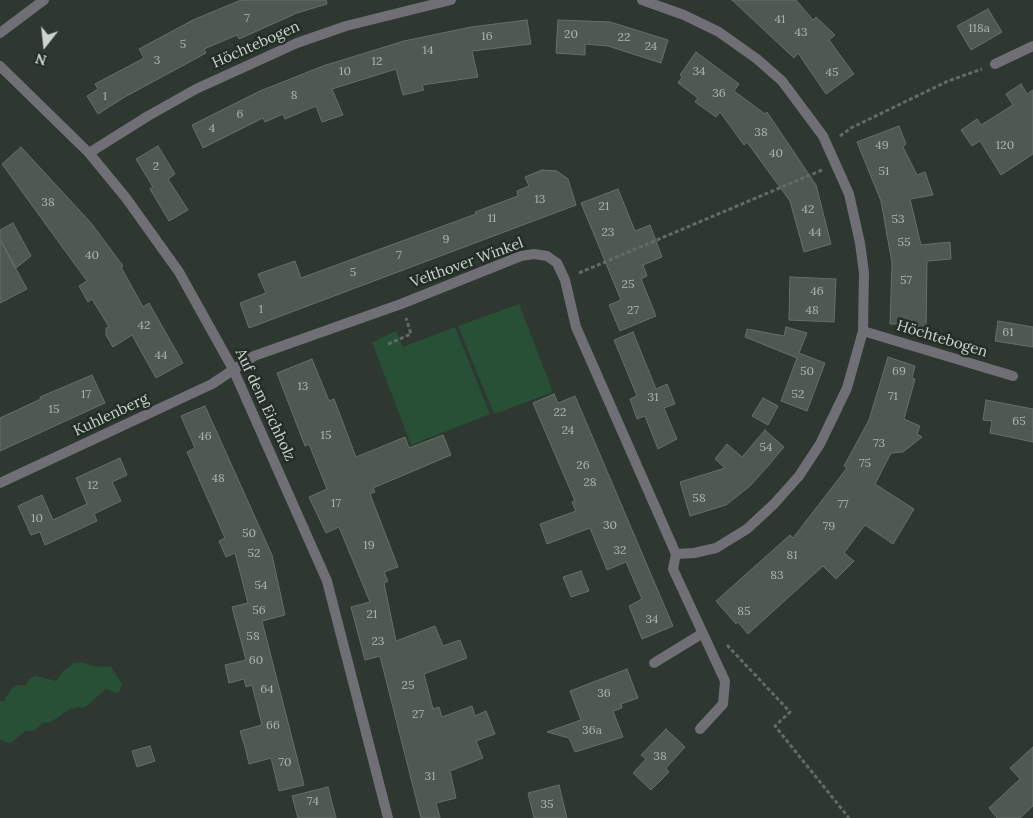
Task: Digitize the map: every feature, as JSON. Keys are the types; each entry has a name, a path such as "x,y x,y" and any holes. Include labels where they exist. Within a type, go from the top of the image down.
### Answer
{"street":[{"path":"0,33 44,0"},
{"name":"Höchtebogen","path":"89,154 148,116 196,89 297,43 346,26 451,0"},
{"path":"642,0 702,24 757,59 782,81 823,136 849,194 860,243 864,274 863,331 847,388 830,425 811,459 788,490 747,529 724,543 705,551 676,554 673,569 725,681 723,704 700,729"},
{"path":"995,64 1033,46"},
{"name":"Auf dem Eichholz","path":"0,66 89,154 126,198 179,272 233,370 327,582 388,818"},
{"name":"Velthover Winkel","path":"233,370 254,356 401,304 521,256 534,254 547,256 557,263 565,280 576,327 676,554"},
{"name":"Höchtebogen","path":"863,331 1013,376"},
{"name":"Kuhlenberg","path":"0,483 212,384 233,370"},
{"path":"654,664 703,633"}],"path":[{"path":"565,280 820,171 827,164 841,134 948,81 995,64"},
{"path":"388,344 411,334 401,304"},
{"path":"720,638 790,712 775,726 849,818"}],"green space":[{"path":"519,304 553,392 494,414 458,326"},
{"path":"455,327 490,414 411,445 372,342 396,331 403,347"},
{"path":"74,663 111,667 122,684 120,691 116,693 106,689 84,708 77,707 68,710 51,722 42,723 34,731 25,731 11,743 0,740 0,701 4,701 11,689 18,685 26,686 29,679 36,676 56,681 63,671"}],"building":[{"path":"241,0 326,0 327,4 297,13 239,39 237,35 204,49 206,53 123,98 98,114 87,96 98,89 95,84 144,58 139,49 193,20"},
{"path":"732,0 796,0 813,20 816,17 835,35 829,40 854,74 826,94 798,53 794,58"},
{"path":"988,9 1002,32 971,50 957,26"},
{"path":"527,20 531,44 472,51 478,77 422,85 424,90 403,95 396,69 332,89 343,115 322,122 316,106 285,119 283,114 265,122 263,118 203,148 192,125 260,91 323,66 404,41 471,27"},
{"path":"558,20 610,22 668,40 661,63 608,46 585,44 585,55 556,53"},
{"path":"696,52 739,84 734,91 765,114 767,112 816,185 831,244 804,252 790,201 747,142 744,145 720,112 716,117 695,102 698,98 678,83 682,77 680,75"},
{"path":"1021,84 1027,94 1033,90 1033,154 1001,175 980,141 972,146 961,130 977,119 981,125 1013,105 1006,94"},
{"path":"899,126 906,144 903,147 917,175 925,172 933,195 910,199 921,245 950,242 951,259 927,261 926,329 906,329 906,324 890,324 892,263 881,201 857,142"},
{"path":"158,146 175,174 168,179 188,210 169,221 150,189 153,187 136,159"},
{"path":"21,147 91,223 123,266 121,267 143,307 149,303 183,363 156,378 132,335 113,347 106,335 106,328 109,327 92,299 88,302 79,286 87,281 2,164"},
{"path":"542,170 557,171 568,179 576,205 249,328 240,303 266,293 258,274 295,261 301,278 476,214 475,212 518,196 517,191 529,186 525,177"},
{"path":"618,189 635,231 650,225 662,257 643,265 647,276 641,279 656,316 620,331 609,305 621,300 581,203"},
{"path":"13,223 31,256 16,268 0,239 0,230"},
{"path":"0,240 27,289 0,303"},
{"path":"790,277 836,279 834,322 789,320"},
{"path":"998,321 1033,327 1033,347 995,341"},
{"path":"786,327 807,333 799,353 825,363 807,411 781,401 797,358 745,337 747,329 784,336"},
{"path":"633,332 656,389 667,384 675,404 664,408 677,439 658,449 645,416 637,419 630,399 637,396 614,340"},
{"path":"888,357 915,366 912,378 915,379 904,419 920,426 917,434 922,437 903,452 891,453 875,484 914,509 893,544 865,525 844,553 854,561 836,579 823,566 748,634 738,622 736,624 716,601 790,535 793,538 847,468 844,466 869,420"},
{"path":"312,359 329,401 334,399 356,457 405,437 409,448 443,435 451,455 373,488 375,492 370,494 398,567 384,572 388,581 384,583 396,641 435,626 443,646 460,640 467,658 424,674 433,709 439,707 442,717 472,706 475,716 486,711 495,734 476,741 483,758 450,771 456,798 436,803 440,818 421,818 380,656 365,660 351,607 370,602 339,527 326,533 309,497 327,489 309,444 305,446 277,373"},
{"path":"92,375 105,403 0,451 0,418 41,399 40,397"},
{"path":"554,394 558,403 575,396 673,626 642,639 629,606 642,599 626,562 607,570 590,528 547,544 540,524 576,511 572,502 575,501 533,403"},
{"path":"763,398 778,406 768,425 752,416"},
{"path":"986,400 1033,409 1033,442 990,433 992,421 983,420"},
{"path":"205,406 272,555 285,615 262,621 304,785 279,791 271,758 249,764 240,731 262,725 252,685 246,687 244,679 229,683 225,665 246,660 232,607 248,603 235,553 226,557 219,541 225,538 187,452 195,448 181,416"},
{"path":"765,430 784,447 768,466 750,486 726,505 690,516 680,482 725,468 715,459 727,444 742,457"},
{"path":"120,458 127,475 112,482 121,501 94,514 97,521 45,545 40,532 31,535 18,506 42,495 53,520 87,504 76,478"},
{"path":"581,571 589,591 571,597 563,577"},
{"path":"627,669 638,698 621,704 622,708 613,711 623,737 575,752 569,738 547,732 581,720 570,691"},
{"path":"666,729 685,747 666,768 669,772 651,790 633,773 646,759 641,755"},
{"path":"150,746 155,761 137,767 132,751"},
{"path":"1033,747 1033,806 1020,818 997,818 989,808 1020,779 1010,768"},
{"path":"559,785 567,818 534,818 528,793"},
{"path":"328,787 336,818 298,818 292,796"}]}
